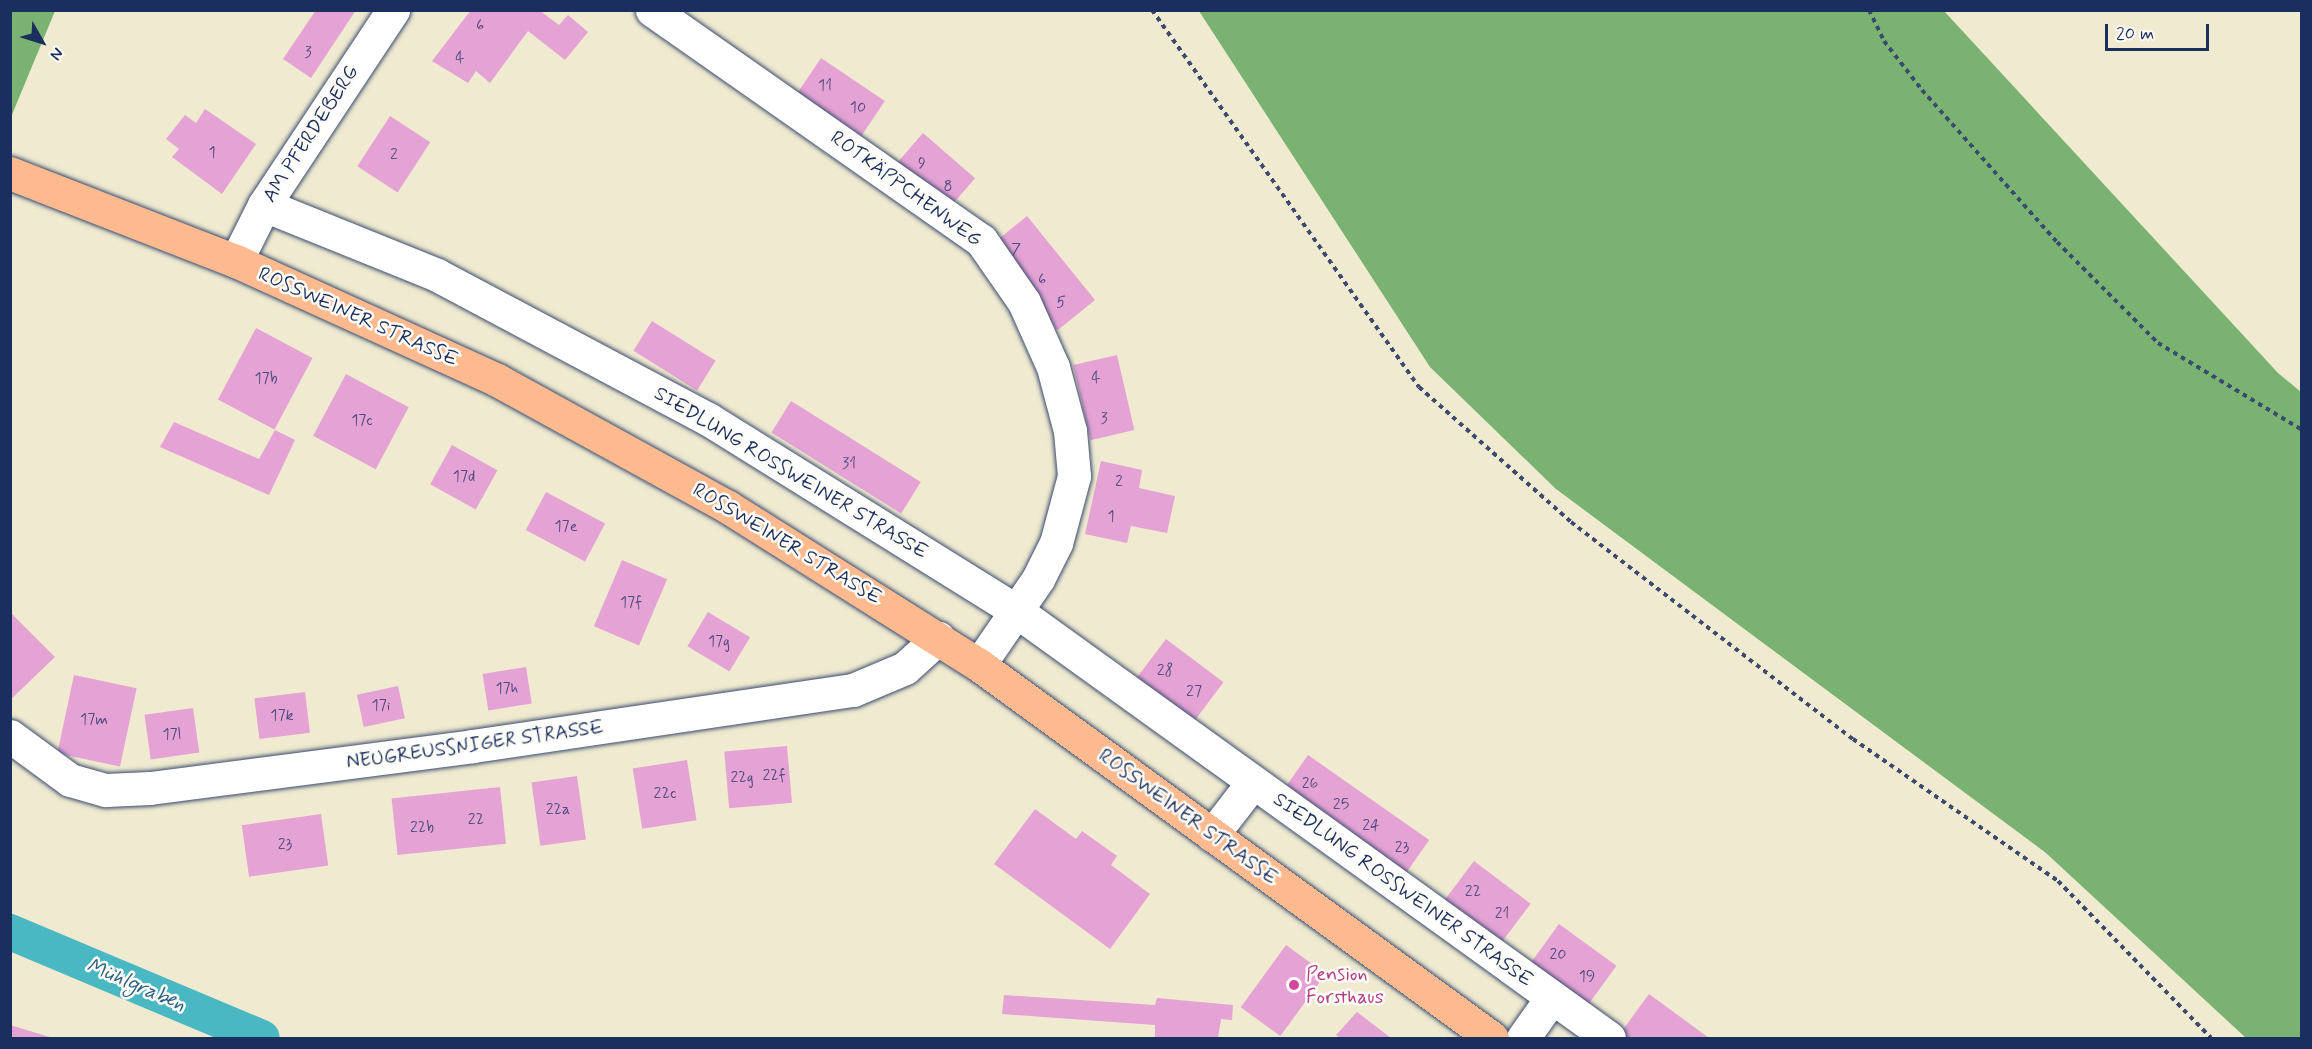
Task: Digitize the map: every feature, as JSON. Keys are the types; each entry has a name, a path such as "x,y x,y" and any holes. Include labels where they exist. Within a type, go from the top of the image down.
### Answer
{"main road":[{"name":"ROSSWEINER STRASSE","path":"10,173 236,261 497,380 728,507 979,665 1492,1038"}],"street":[{"name":"AM PFERDEBERG","path":"236,261 264,205 393,10"},
{"name":"ROTKÄPPCHENWEG","path":"652,10 981,240 1024,302 1053,367 1070,430 1074,476 1056,543 1038,579 979,665"},
{"name":"SIEDLUNG ROSSWEINER STRASSE","path":"264,205 437,275 708,419 1016,610 1609,1038"},
{"name":"NEUGREUSSNIGER STRASSE","path":"10,736 70,780 106,790 150,788 473,746 853,690 905,668 938,638"},
{"name":"SIEDLUNG ROSSWEINER STRASSE","path":"1212,835 1253,782"},
{"name":"SIEDLUNG ROSSWEINER STRASSE","path":"1523,1038 1552,997"}],"path":[{"path":"1152,10 1419,387 1571,522 1853,739 2058,881 2211,1038"},
{"path":"1869,10 1884,41 1922,90 2057,242 2158,343 2301,430"}],"green space":[{"path":"10,11 55,11 11,117"},
{"path":"1199,11 1944,11 2278,373 2301,392 2301,1038 2246,1038 2046,853 1556,489 1430,367"}],"building":[{"path":"316,10 356,10 311,78 283,59"},
{"path":"471,10 539,10 559,25 568,15 588,32 565,60 528,31 490,83 476,71 468,83 432,61"},
{"path":"821,58 885,101 861,136 798,93"},
{"path":"205,109 256,144 222,194 172,157 179,149 166,139 185,115 196,123"},
{"path":"390,116 430,142 398,192 357,166"},
{"path":"923,133 975,178 948,210 895,165"},
{"path":"1027,216 1095,300 1058,330 990,246"},
{"path":"652,321 716,361 697,390 633,351"},
{"path":"256,328 313,358 274,430 218,400"},
{"path":"1117,355 1134,430 1090,440 1073,365"},
{"path":"346,374 409,407 376,469 313,436"},
{"path":"791,401 921,482 901,513 771,432"},
{"path":"174,422 259,459 275,430 295,440 269,495 160,447"},
{"path":"452,445 497,470 476,510 430,484"},
{"path":"1101,461 1142,470 1139,488 1175,496 1167,533 1131,526 1127,543 1085,534"},
{"path":"546,492 605,523 585,561 526,530"},
{"path":"622,560 667,579 639,645 594,626"},
{"path":"10,612 55,657 10,700"},
{"path":"708,612 750,637 729,672 687,646"},
{"path":"1166,639 1224,682 1193,723 1135,680"},
{"path":"526,667 532,704 488,710 483,674"},
{"path":"74,675 137,688 120,767 57,753"},
{"path":"398,686 405,718 364,727 357,695"},
{"path":"305,692 310,733 259,739 254,698"},
{"path":"193,708 199,753 151,759 144,715"},
{"path":"787,746 792,803 729,808 724,751"},
{"path":"1308,755 1429,840 1403,877 1282,792"},
{"path":"687,760 697,820 642,829 633,769"},
{"path":"577,776 586,839 540,846 531,782"},
{"path":"500,787 506,844 398,855 392,798"},
{"path":"1035,809 1076,839 1082,831 1117,856 1111,865 1150,894 1110,949 994,864"},
{"path":"321,814 328,865 249,877 242,825"},
{"path":"1474,861 1531,904 1499,945 1443,903"},
{"path":"1559,924 1616,966 1586,1007 1529,965"},
{"path":"1286,945 1326,974 1280,1036 1241,1007"},
{"path":"1649,994 1709,1038 1623,1038 1619,1035"},
{"path":"1004,995 1155,1005 1157,998 1233,1005 1232,1020 1221,1019 1218,1038 1155,1038 1155,1025 1002,1014"},
{"path":"1357,1012 1391,1038 1340,1038 1336,1035"},
{"path":"10,1025 53,1038 10,1038"}],"waterway":[{"name":"Mühlgraben","path":"10,932 262,1038"}],"place":[{"name":"Pension Forsthaus","path":"1294,985"}]}
